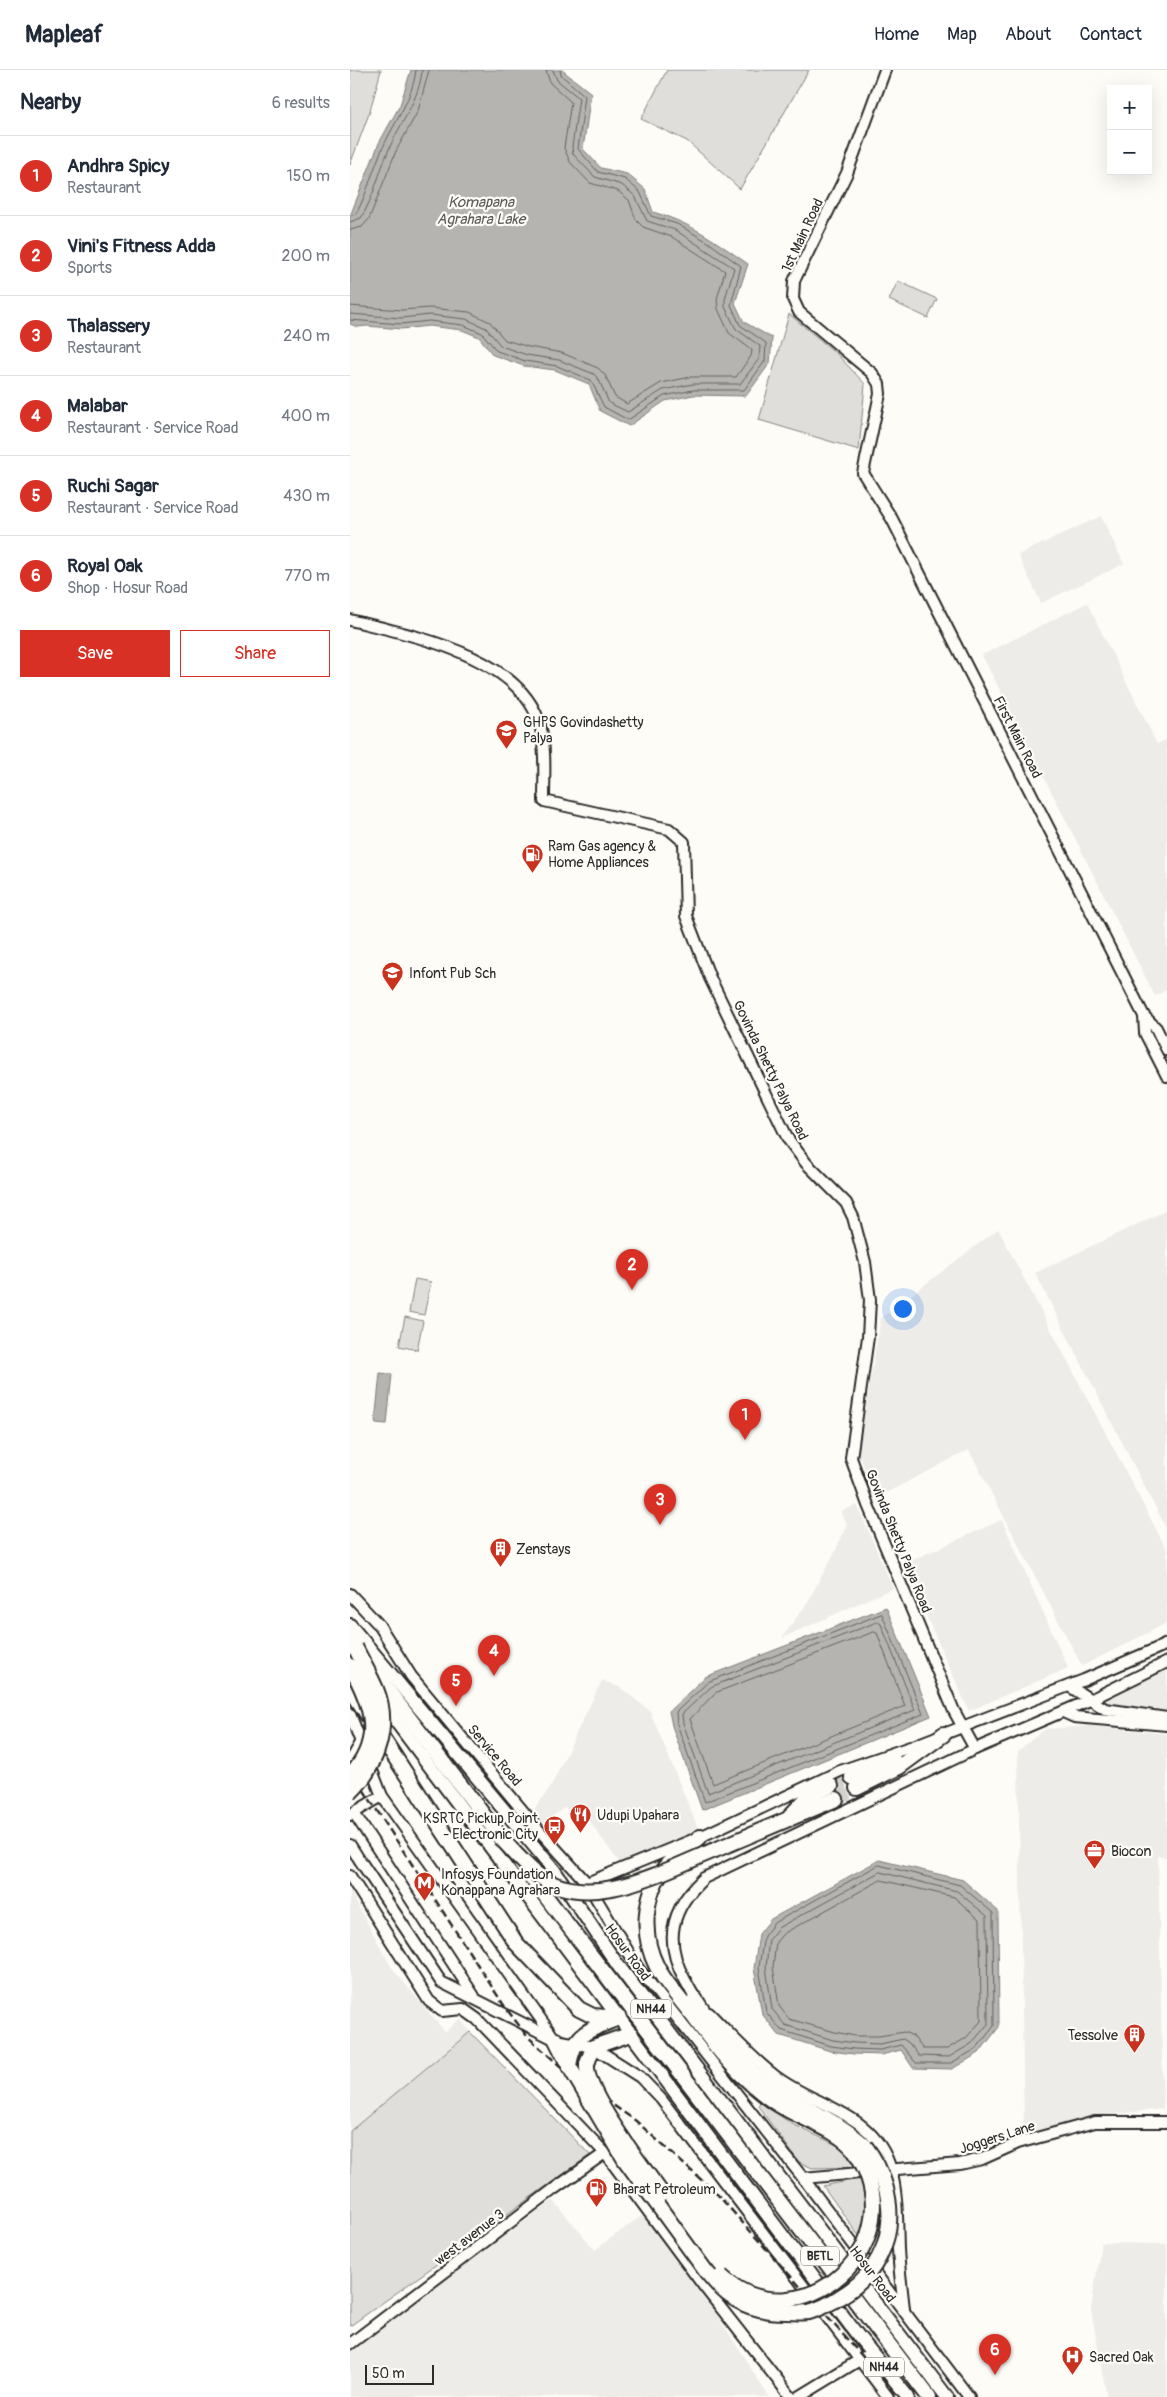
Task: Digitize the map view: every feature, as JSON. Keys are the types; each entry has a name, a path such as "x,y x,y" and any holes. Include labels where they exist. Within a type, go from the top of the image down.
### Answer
{"highway":[{"name":"Hosur Road","path":"350,1626 554,1870 617,1964 947,2397"},
{"path":"350,1793 364,1778 378,1751 382,1723 376,1690 352,1644"},
{"path":"352,1644 501,1838 540,1876 556,1884 590,1891 624,1885 787,1820 834,1792"},
{"path":"350,1666 370,1706 371,1728 368,1748 350,1776"},
{"name":"NH44","path":"350,1666 385,1705 631,2034 866,2356 908,2397"},
{"path":"350,1688 516,1943 579,2009 593,2016 619,2018"},
{"path":"855,1783 927,1747 944,1734"},
{"path":"556,2040 570,2068 625,2160 705,2270 718,2285 735,2299 753,2308 770,2312 809,2312 827,2305 857,2286 878,2260 888,2237 888,2195 878,2163 860,2148 798,2116 750,2084 714,2045 658,1969 650,1952 646,1914 651,1894 666,1866 700,1837"},
{"name":"BETL","path":"501,1838 929,2397"},
{"path":"631,2034 593,2047 587,2064 588,2075 614,2125 703,2255 722,2278 753,2295 784,2298 815,2292 842,2276 860,2255 870,2227 872,2199 860,2148 846,2128 776,2090 747,2068 714,2029 695,1999"},
{"path":"570,2068 574,2043 588,2032 619,2018"}],"street":[{"name":"1st Main Road","path":"863,473 880,394 879,384 872,373 799,312 793,299 794,281 847,173 885,70"},
{"name":"First Main Road","path":"863,473 892,519 1144,1016"},
{"name":"Govinda Shetty Palya Road","path":"350,620 458,650 484,662 507,680 531,707 540,728 544,760 544,802 669,829 684,842 686,916 710,978 788,1139 806,1163 846,1203 853,1217 865,1262 870,1300 868,1338 851,1458 868,1505 954,1711 975,1749"},
{"path":"1144,1016 1156,1028 1167,1050"},
{"path":"1144,1016 1145,1034 1167,1076"},
{"name":"Service Road","path":"350,1594 379,1625 411,1676 534,1824 587,1883 638,1968 804,2178 968,2397"},
{"path":"587,1883 700,1837 840,1772 1068,1686 1167,1644"},
{"path":"904,2310 899,2263 898,2223 891,2170 881,2145 867,2128 848,2115 792,2088 773,2075 747,2053 695,1999 676,1964 672,1948 676,1916 683,1902 704,1878 975,1749 1090,1700 1167,1662"},
{"path":"1068,1686 1106,1709 1167,1718"},
{"path":"1062,1712 1074,1717 1167,1725"},
{"path":"350,1714 382,1796 556,2040"},
{"path":"350,1760 360,1743"},
{"path":"382,1796 352,1814 474,1997"},
{"path":"350,1845 441,1982 556,2040 593,2047 640,2077 660,2099 866,2356 888,2397"},
{"path":"350,1876 433,2006 446,2012 463,2009 477,2019 605,2153 702,2284 791,2397"},
{"name":"Joggers Lane","path":"804,2178 960,2164 982,2159 1018,2143 1094,2122 1167,2122"},
{"name":"west avenue 3","path":"350,2344 554,2189 605,2153"},
{"path":"799,2397 866,2356"}],"shaded area":[{"path":"350,70 381,70 370,111 350,165"},
{"path":"667,70 809,70 740,189 687,141 641,119"},
{"path":"898,281 937,299 928,318 889,300"},
{"path":"789,314 836,353 865,384 859,450 759,420"},
{"path":"1101,516 1124,564 1041,603 1018,555"},
{"path":"1087,603 1157,744 1167,739 1167,990 1155,996 982,655"},
{"path":"1167,1210 1167,1530 1035,1273"},
{"path":"998,1229 1167,1550 1167,1623 1082,1666 969,1450 876,1498 858,1451 881,1318"},
{"path":"415,1279 431,1282 424,1315 409,1312"},
{"path":"405,1317 423,1321 417,1350 399,1346"},
{"path":"857,1505 893,1588 782,1638 807,1603 835,1552 847,1524 841,1511"},
{"path":"1002,1520 1068,1668 969,1711 903,1564"},
{"path":"1167,1669 1167,1710 1101,1702"},
{"path":"602,1680 621,1688 650,1711 699,1831 621,1865 582,1811 572,1816 565,1807 537,1828 528,1818 550,1788"},
{"path":"1092,1726 1167,1734 1167,1857 1158,1856 1163,2109 1094,2116 1024,2133 1018,1751 1045,1729"},
{"path":"350,1891 392,1968 445,2032 460,2019 470,2032 590,2155 350,2326"},
{"path":"470,2032 590,2155 350,2326 350,2131"},
{"path":"760,2102 792,2124 845,2149 856,2167 812,2168 799,2162 758,2106"},
{"path":"863,2178 867,2209 861,2239 823,2186"},
{"path":"553,2200 595,2250 648,2211 702,2291 769,2397 350,2397 350,2352"},
{"path":"1101,2243 1167,2244 1167,2397 1107,2397 1091,2310"}],"water":[{"name":"Komapana Agrahara Lake","path":"411,70 562,70 591,93 583,149 601,168 627,174 645,189 653,212 691,227 714,240 748,264 735,303 744,322 772,338 770,363 746,396 693,395 665,401 629,426 600,411 589,384 555,370 524,366 493,355 479,337 462,330 429,326 401,329 358,327 350,324 350,216 379,143 400,105"},
{"path":"380,1373 392,1374 387,1424 375,1423"},
{"path":"886,1607 931,1716 702,1810 672,1726 669,1711 705,1677"},
{"path":"879,1860 963,1880 998,1911 999,2027 979,2053 952,2069 913,2068 901,2050 881,2055 830,2051 779,2035 762,2014 754,1968 759,1934 771,1919"}],"tunnel":[{"path":"831,1786 852,1777"},
{"path":"836,1799 857,1788"}],"railway":[{"path":"350,1769 505,2007 527,2036 570,2075 636,2121 717,2194 899,2397"}],"place":[{"name":"GHPS Govindashetty Palya","path":"507,749"},
{"name":"Ram Gas agency & Home Appliances","path":"532,873"},
{"name":"Infont Pub Sch","path":"393,992"},
{"name":"Vini's Fitness Adda","path":"632,1290"},
{"name":"Andhra Spicy","path":"745,1440"},
{"name":"Thalassery","path":"660,1525"},
{"name":"Zenstays","path":"500,1568"},
{"name":"Malabar","path":"494,1676"},
{"name":"Ruchi Sagar","path":"456,1706"},
{"name":"Udupi Upahara","path":"581,1834"},
{"name":"KSRTC Pickup Point - Electronic City","path":"554,1845"},
{"name":"Biocon","path":"1095,1870"},
{"name":"Infosys Foundation Konappana Agrahara","path":"425,1901"},
{"name":"Tessolve","path":"1134,2054"},
{"name":"Bharat Petroleum","path":"597,2208"},
{"name":"Royal Oak","path":"995,2375"},
{"name":"Sacred Oak","path":"1073,2376"}]}
